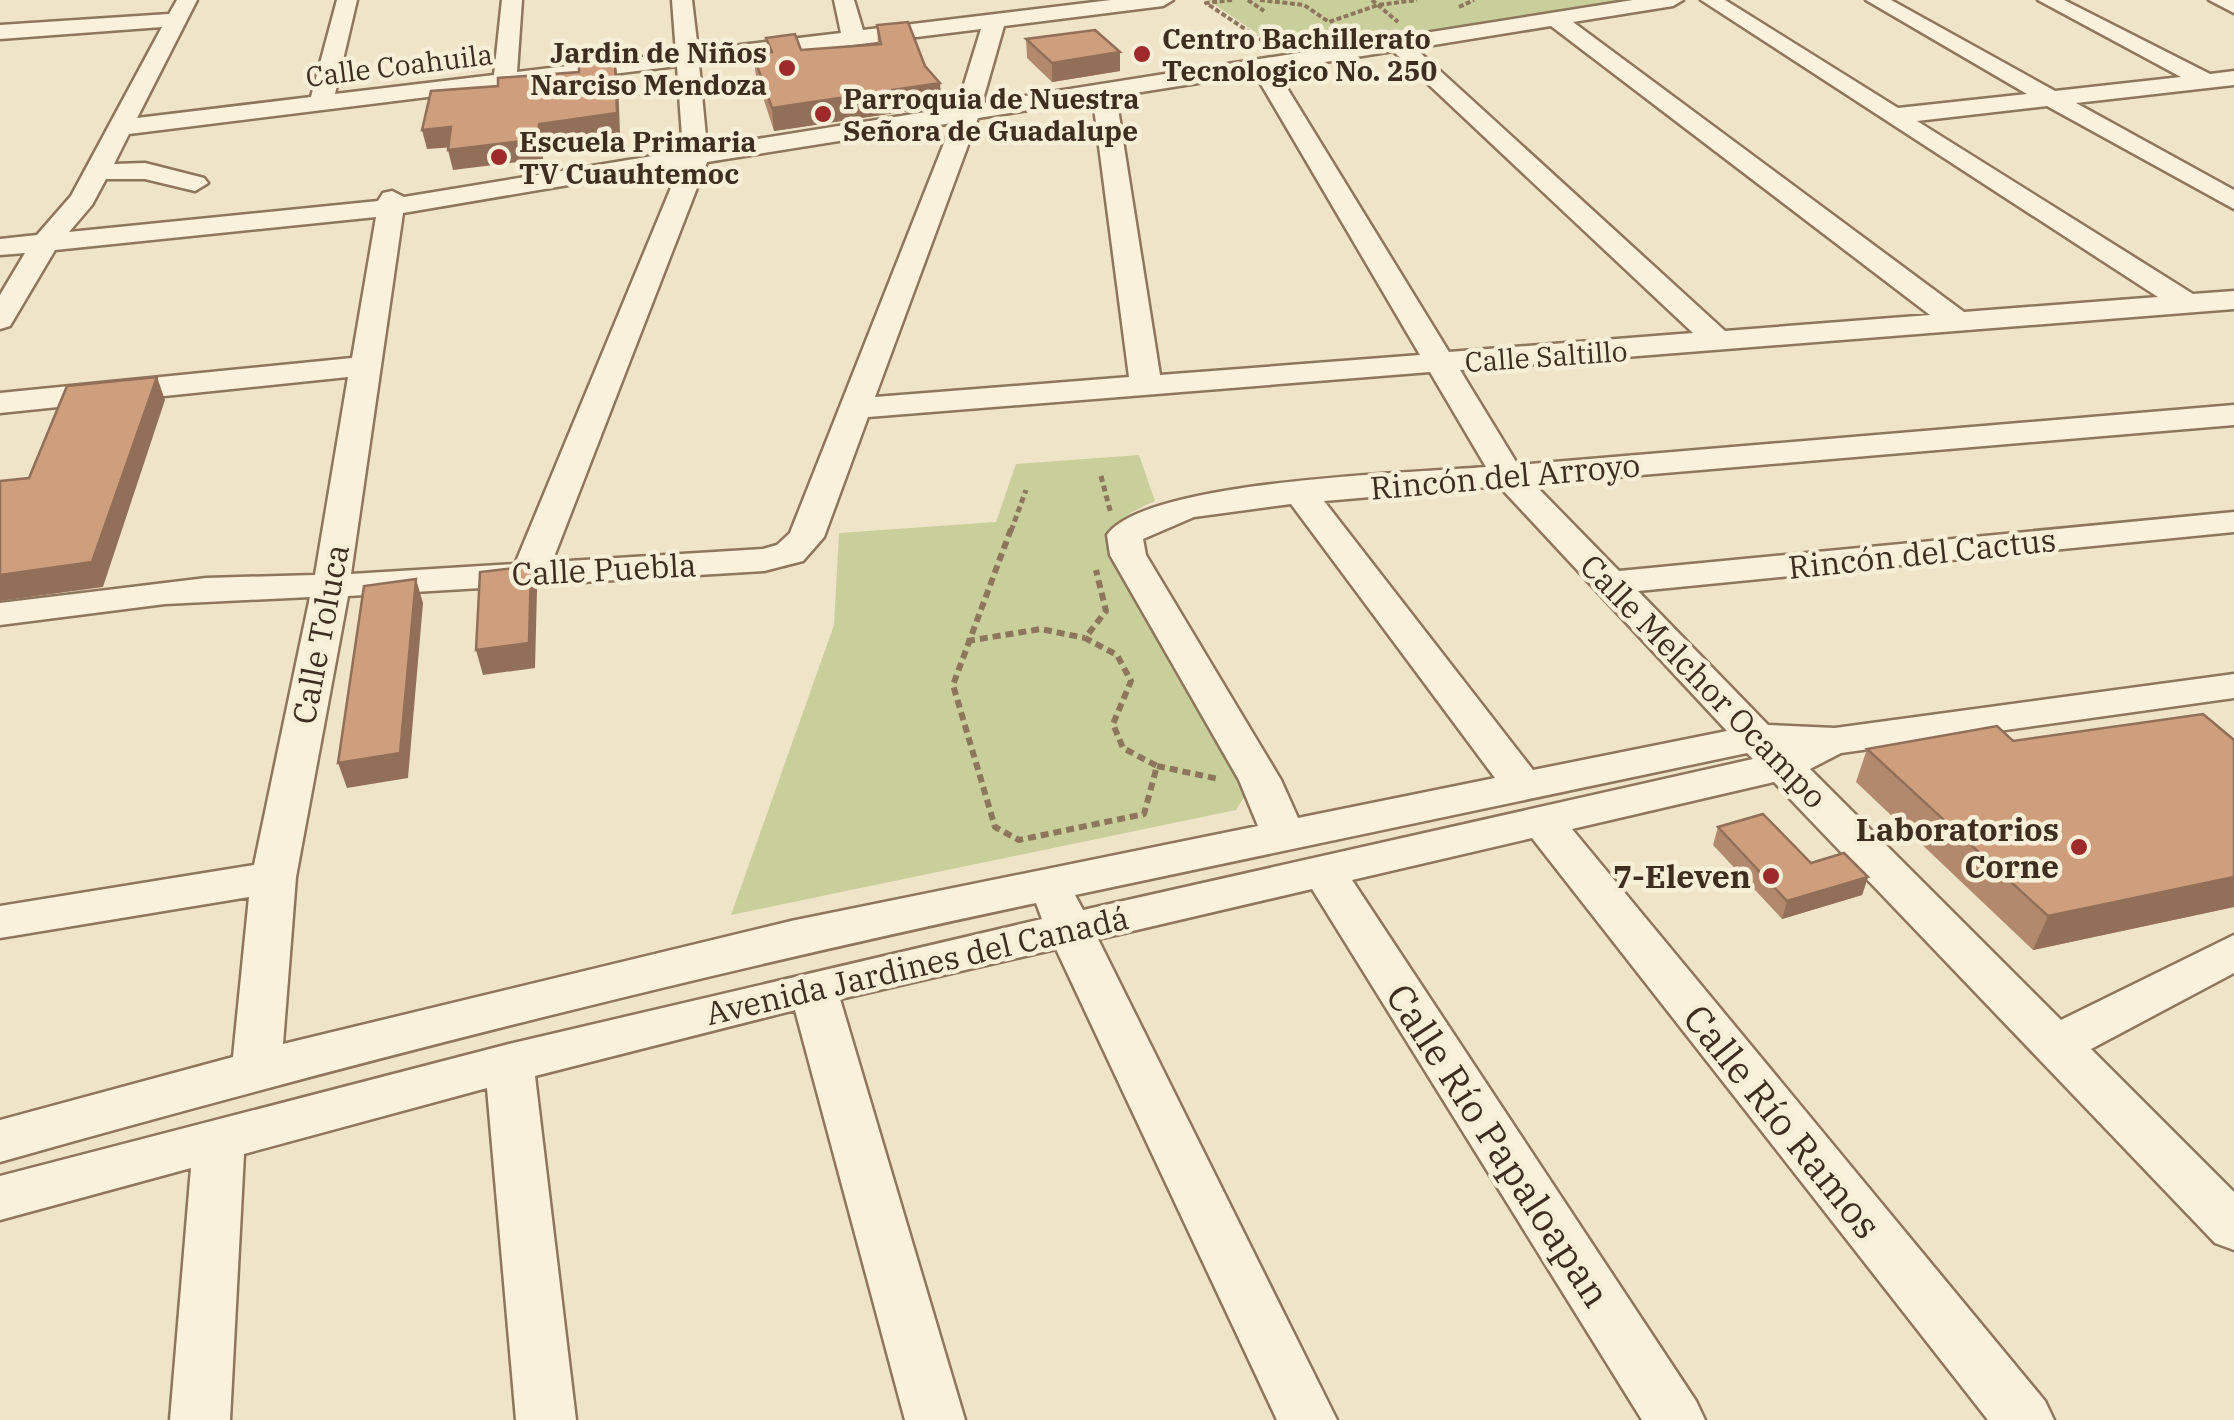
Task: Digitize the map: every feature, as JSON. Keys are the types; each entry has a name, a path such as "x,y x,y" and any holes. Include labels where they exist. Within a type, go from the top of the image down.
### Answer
{"street":[{"path":"321,105 347,0"},
{"path":"505,82 512,0"},
{"path":"530,572 696,158 682,0"},
{"path":"844,0 854,39"},
{"name":"Calle Coahuila","path":"118,128 1163,0"},
{"path":"0,247 52,236 402,202 1104,94 1403,38 1673,0"},
{"path":"1711,0 2188,304"},
{"path":"1876,0 2234,201"},
{"path":"2048,0 2234,95"},
{"path":"2219,0 2234,7"},
{"path":"0,32 182,10"},
{"path":"0,320 52,236 82,199 182,10"},
{"path":"1555,19 1958,322"},
{"path":"858,408 967,116 994,22"},
{"path":"1403,38 1720,342"},
{"name":"Calle Melchor Ocampo","path":"1262,67 1507,475 1770,752 2234,1227"},
{"path":"1894,116 2234,78"},
{"path":"1104,94 1146,387"},
{"path":"96,172 145,171 195,182"},
{"name":"Calle Toluca","path":"257,1070 261,986 274,877 330,586 364,366 402,202"},
{"path":"0,233 52,236"},
{"name":"Calle Saltillo","path":"858,408 2234,300"},
{"path":"0,403 364,366"},
{"name":"Calle Puebla","path":"0,614 198,588 330,586 764,560 790,553 806,538 858,408"},
{"name":"Rincón del Arroyo","path":"1284,836 1260,780 1128,556 1126,535 1155,515 1300,493 2234,415"},
{"name":"Calle Río Ramos","path":"1300,493 1532,803 2024,1420"},
{"name":"Rincón del Cactus","path":"1610,583 2234,522"},
{"name":"Avenida Jardines del Canadá","path":"0,1198 510,1063 813,988 1058,905 1284,836 1532,803 1834,741 2234,686"},
{"name":"Avenida Jardines del Canadá","path":"0,1141 257,1070 791,938 1322,870 1532,803"},
{"name":"Calle Río Papaloapan","path":"1322,870 1675,1420"},
{"path":"0,922 274,877"},
{"path":"1058,905 1307,1420"},
{"path":"2055,1045 2234,952"},
{"path":"813,988 935,1420"},
{"path":"510,1063 546,1420"},
{"path":"200,1420 219,1139"}],"path":[{"path":"1248,0 1264,11"},
{"path":"1260,0 1304,5 1329,22 1378,5 1417,0"},
{"path":"1372,0 1403,38"},
{"path":"1101,476 1112,518"},
{"path":"1026,490 954,685 995,827 1018,840 1144,814 1157,766"},
{"path":"1085,638 1106,612 1095,558"},
{"path":"967,642 1030,628 1069,630 1117,655 1132,682 1113,724 1123,748 1157,766 1203,777 1260,780"}],"green space":[{"path":"1208,0 1646,0 1292,57"},
{"path":"1139,455 1155,501 1120,522 1111,546 1248,791 1236,810 731,915 834,625 839,533 996,522 1016,464"}],"building":[{"path":"908,22 925,66 940,83 772,108 753,54 772,52 766,38 795,34 801,50 881,44 877,25"},
{"path":"1095,30 1120,52 1052,63 1026,39"},
{"path":"615,62 617,113 539,124 539,139 448,150 451,127 422,130 431,91 498,86 498,78 579,72 579,65"},
{"path":"157,377 92,562 0,575 0,481 29,478 67,386"},
{"path":"531,566 529,643 476,650 480,572"},
{"path":"416,579 400,753 338,763 364,586"},
{"name":"Laboratorios Corne","path":"2203,714 2234,740 2234,877 2048,916 1867,749 1997,726 2013,741"},
{"path":"1763,814 1811,863 1844,853 1868,877 1787,901 1718,827"}],"place":[{"name":"Centro Bachillerato Tecnologico No. 250","path":"1142,54"},
{"name":"Jardin de Niños Narciso Mendoza","path":"787,68"},
{"name":"Parroquia de Nuestra Señora de Guadalupe","path":"823,114"},
{"name":"Escuela Primaria TV Cuauhtemoc","path":"499,157"},
{"name":"Laboratorios Corne","path":"2079,847"},
{"name":"7-Eleven","path":"1771,876"}]}
